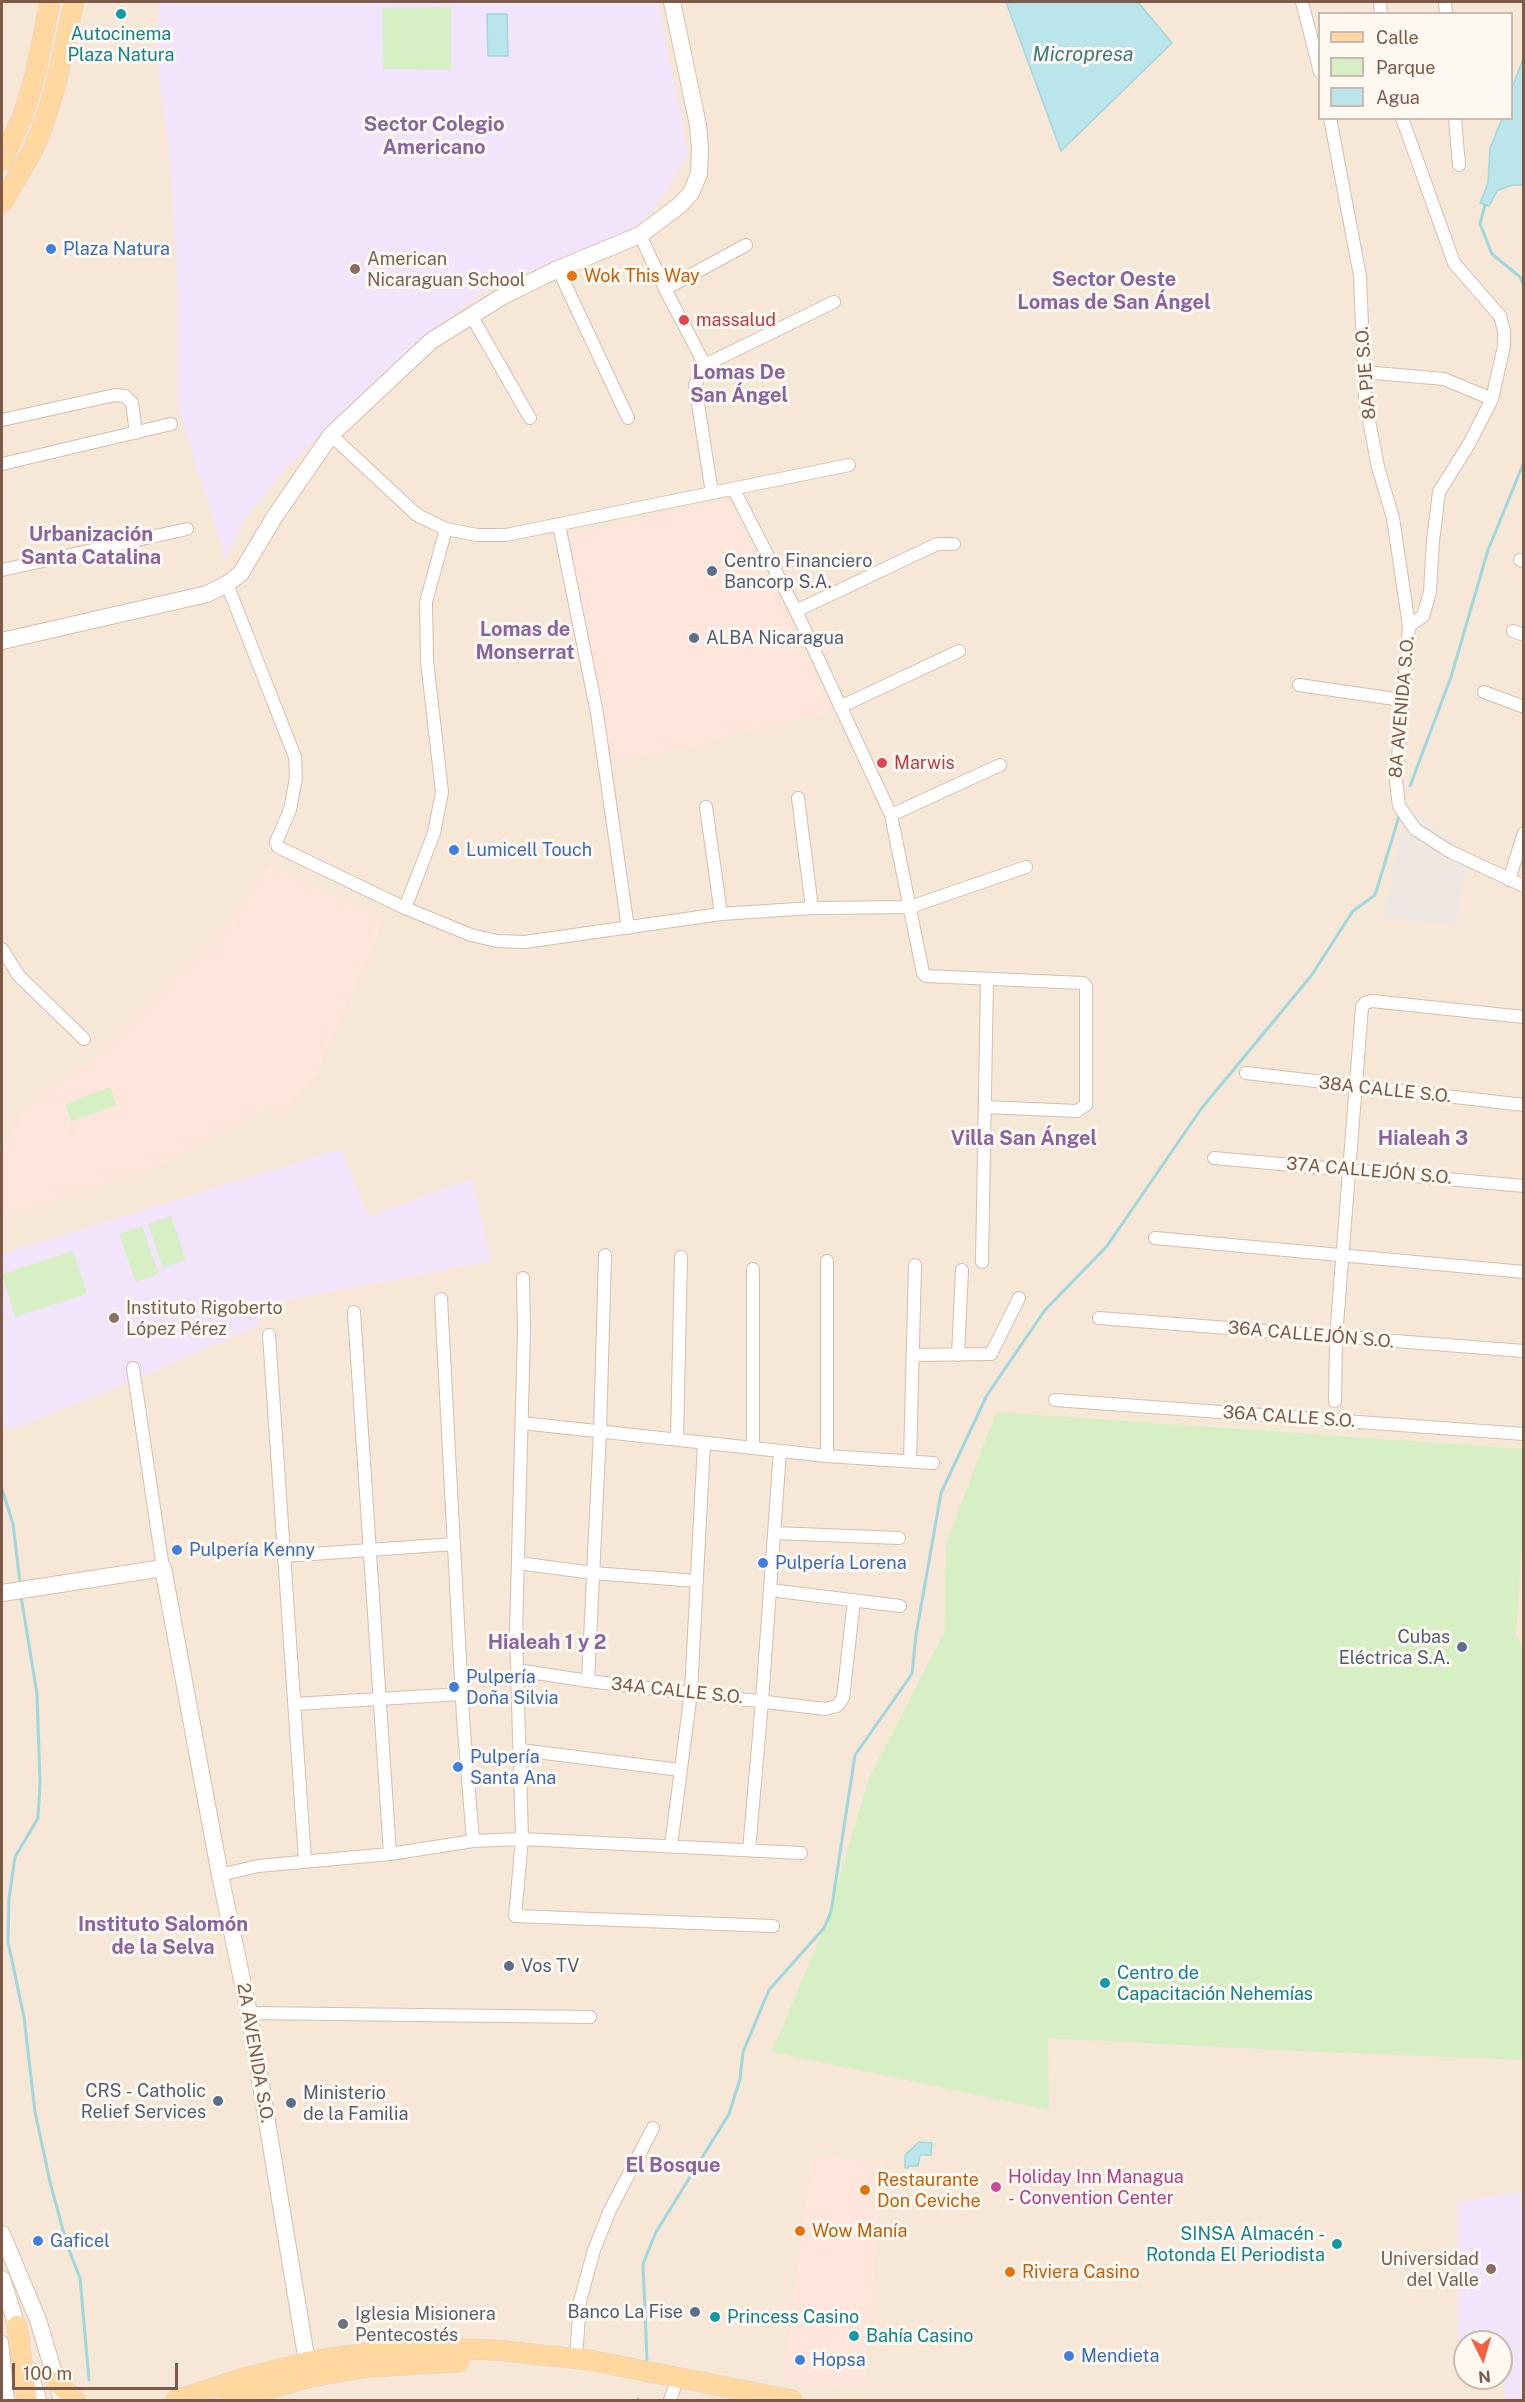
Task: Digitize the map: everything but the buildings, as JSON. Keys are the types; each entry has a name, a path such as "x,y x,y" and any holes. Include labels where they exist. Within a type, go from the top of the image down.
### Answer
{"main road":[{"path":"2,161 22,118 35,76 50,2"},
{"path":"2,203 33,150 45,120 56,84 74,2"},
{"path":"11,2398 17,2326"},
{"path":"176,2400 238,2380 307,2362 373,2352 430,2348 495,2350 576,2358 792,2400"},
{"path":"230,2400 311,2377 389,2364 441,2361 540,2366 672,2395 732,2400"},
{"path":"59,2391 75,2400"}],"street":[{"path":"2,641 207,594 227,584 241,573 275,516 331,435 431,341 503,296 558,269 640,235 680,205 691,193 699,174 698,125 672,2"},
{"path":"1302,2 1318,64"},
{"name":"8A PJE S.O.","path":"1330,120 1360,276 1365,400 1377,467 1393,518 1409,626"},
{"name":"8A AVENIDA S.O.","path":"1403,120 1454,263 1500,316 1504,331 1504,346 1492,399 1469,444 1439,492 1432,541 1430,592 1423,616 1409,626 1396,782 1399,806 1415,829 1449,851 1509,880"},
{"path":"1455,120 1458,165"},
{"path":"640,235 705,365"},
{"path":"665,289 746,245"},
{"path":"558,269 628,418"},
{"path":"712,493 695,385 705,365 834,302"},
{"path":"471,315 530,418"},
{"path":"1364,372 1444,379 1492,399"},
{"path":"2,420 115,395 125,396 132,403 136,433"},
{"path":"2,464 171,424"},
{"path":"331,435 417,516 446,529 477,535 506,535 849,465"},
{"path":"734,490 796,611 891,815 923,973 926,976 1083,983 1086,986 1086,1105 1077,1111 985,1107"},
{"path":"559,525 597,713 628,928"},
{"path":"2,570 187,529"},
{"path":"405,908 434,833 442,792 427,661 426,602 446,529"},
{"path":"796,611 937,544 954,544"},
{"path":"227,584 295,757 296,778 290,810 276,842 278,847 405,908 471,935 497,941 525,942 722,914 812,908 910,907 1026,867"},
{"path":"840,707 959,651"},
{"path":"1299,685 1402,700"},
{"path":"1484,692 1524,707"},
{"path":"891,815 1000,765"},
{"path":"798,798 812,908"},
{"path":"706,807 722,914"},
{"path":"1524,833 1509,880 1524,886"},
{"path":"2,949 19,976 84,1039"},
{"path":"981,1262 987,979"},
{"path":"1335,1401 1336,1337 1362,1007 1365,1003 1372,1001 1524,1017"},
{"name":"38A CALLE S.O.","path":"1246,1073 1524,1105"},
{"name":"37A CALLEJÓN S.O.","path":"1214,1158 1524,1186"},
{"path":"1155,1238 1524,1272"},
{"path":"588,1681 600,1431 605,1255"},
{"path":"677,1440 681,1257"},
{"path":"827,1261 827,1456"},
{"path":"910,1461 915,1265"},
{"path":"753,1269 753,1448"},
{"path":"958,1354 962,1270"},
{"path":"523,1278 524,1331 517,1670 522,1839 515,1916 773,1926"},
{"path":"913,1355 991,1354 1019,1298"},
{"path":"441,1299 462,1694 473,1841"},
{"path":"354,1312 390,1854"},
{"name":"36A CALLEJÓN S.O.","path":"1099,1318 1524,1351"},
{"path":"269,1335 305,1861"},
{"path":"4,1592 163,1568 133,1368"},
{"name":"36A CALLE S.O.","path":"1055,1400 1524,1434"},
{"path":"522,1423 827,1456 933,1463"},
{"path":"671,1846 691,1692 704,1443"},
{"path":"749,1850 780,1451"},
{"path":"774,1533 899,1538"},
{"path":"284,1556 454,1544"},
{"path":"518,1563 593,1573 698,1581"},
{"name":"2A AVENIDA S.O.","path":"163,1568 220,1875 249,2013 307,2362"},
{"path":"770,1590 900,1606"},
{"name":"34A CALLE S.O.","path":"517,1670 588,1681 825,1709 837,1706 843,1698 854,1600"},
{"path":"295,1704 462,1694"},
{"path":"521,1750 680,1770"},
{"path":"220,1875 258,1866 390,1854 473,1841 522,1839 801,1853"},
{"path":"249,2013 590,2018"},
{"path":"576,2358 580,2301 594,2250 610,2210 653,2128"},
{"path":"2,2234 38,2320 59,2391"},
{"path":"2,2279 38,2400"},
{"path":"2,2342 11,2398"}],"shaded area":[{"path":"2,2 1523,2 1523,2400 2,2400"},
{"name":"American Nicaraguan School","path":"159,2 658,2 688,152 669,187 649,215 628,232 499,283 456,312 398,361 288,466 243,521 226,561 178,407 178,288 169,148 159,80 157,37"},
{"name":"ALBA Nicaragua","path":"728,500 832,711 720,736 706,743 611,760 570,535"},
{"path":"1413,809 1473,859 1461,885 1458,925 1383,919 1400,836"},
{"path":"270,867 383,921 316,1074 279,1114 270,1106 157,1165 2,1216 2,1153 25,1111 107,1050 181,975 220,940"},
{"path":"341,1149 368,1216 472,1179 491,1261 259,1306 259,1325 135,1380 8,1431 2,1417 2,1254"},
{"path":"813,2156 883,2164 864,2388 783,2380"},
{"name":"Universidad del Valle","path":"1524,2193 1523,2400 1504,2400 1504,2390 1513,2390 1513,2330 1458,2330 1458,2202"}],"green space":[{"path":"451,7 451,70 383,69 382,8"},
{"path":"110,1087 117,1105 71,1122 65,1104"},
{"path":"171,1216 186,1260 163,1268 148,1224"},
{"path":"142,1226 159,1274 136,1282 119,1234"},
{"path":"73,1251 87,1294 15,1317 2,1274"},
{"path":"996,1412 1523,1449 1523,1531 1516,1635 1524,1651 1523,2060 1048,2038 1049,2110 772,2052 824,1928 869,1778 945,1631 946,1544"}],"water":[{"name":"Micropresa","path":"1006,2 1138,2 1172,43 1061,151"},
{"path":"487,14 507,14 508,56 488,56"},
{"path":"1523,59 1523,185 1512,185 1497,191 1489,206 1480,203 1488,183 1490,148 1502,120 1513,120 1513,85"},
{"path":"919,2142 932,2143 931,2155 920,2155 918,2166 905,2168 905,2155"}],"waterway":[{"path":"1485,205 1480,224 1492,254 1520,277 1524,285"},
{"path":"1410,786 1451,677 1488,550 1524,462"},
{"path":"647,2360 643,2264 656,2232 729,2114 740,2079 743,2052 769,1990 824,1928 831,1912 855,1755 912,1674 916,1635 941,1493 987,1395 1045,1310 1107,1246 1201,1109 1311,976 1353,911 1375,895 1400,813"},
{"path":"2,1489 13,1524 20,1583"},
{"path":"21,1596 37,1694 40,1782 38,1818 15,1857 9,1899 8,1942 24,2017 35,2112 67,2245 80,2278 89,2380"}],"place":[{"name":"Autocinema Plaza Natura","path":"121,14"},
{"name":"Plaza Natura","path":"51,249"},
{"name":"American Nicaraguan School","path":"355,269"},
{"name":"Wok This Way","path":"572,276"},
{"name":"massalud","path":"684,320"},
{"name":"Centro Financiero Bancorp S.A.","path":"712,571"},
{"name":"ALBA Nicaragua","path":"694,638"},
{"name":"Marwis","path":"882,763"},
{"name":"Lumicell Touch","path":"454,850"},
{"name":"Instituto Rigoberto López Pérez","path":"114,1318"},
{"name":"Pulpería Kenny","path":"177,1550"},
{"name":"Pulpería Lorena","path":"763,1563"},
{"name":"Cubas Eléctrica S.A.","path":"1462,1647"},
{"name":"Pulpería Doña Silvia","path":"454,1687"},
{"name":"Pulpería Santa Ana","path":"458,1767"},
{"name":"Vos TV","path":"509,1966"},
{"name":"Centro de Capacitación Nehemías","path":"1105,1983"},
{"name":"CRS - Catholic Relief Services","path":"218,2101"},
{"name":"Ministerio de la Familia","path":"291,2103"},
{"name":"Holiday Inn Managua - Convention Center","path":"996,2187"},
{"name":"Restaurante Don Ceviche","path":"865,2190"},
{"name":"Wow Manía","path":"800,2231"},
{"name":"Gaficel","path":"38,2241"},
{"name":"SINSA Almacén - Rotonda El Periodista","path":"1337,2244"},
{"name":"Universidad del Valle","path":"1491,2269"},
{"name":"Riviera Casino","path":"1010,2272"},
{"name":"Banco La Fise","path":"695,2312"},
{"name":"Princess Casino","path":"715,2317"},
{"name":"Iglesia Misionera Pentecostés","path":"343,2324"},
{"name":"Bahía Casino","path":"854,2336"},
{"name":"Mendieta","path":"1069,2356"},
{"name":"Hopsa","path":"800,2360"}],"district":[{"name":"Sector Colegio Americano","path":"434,136"},
{"name":"Sector Oeste Lomas de San Ángel","path":"1114,292"},
{"name":"Lomas De San Ángel","path":"739,384"},
{"name":"Urbanización Santa Catalina","path":"91,546"},
{"name":"Lomas de Monserrat","path":"525,642"},
{"name":"Villa San Ángel","path":"1024,1139"},
{"name":"Hialeah 3","path":"1423,1139"},
{"name":"Hialeah 1 y 2","path":"547,1643"},
{"name":"Instituto Salomón de la Selva","path":"163,1936"},
{"name":"El Bosque","path":"673,2166"}]}
